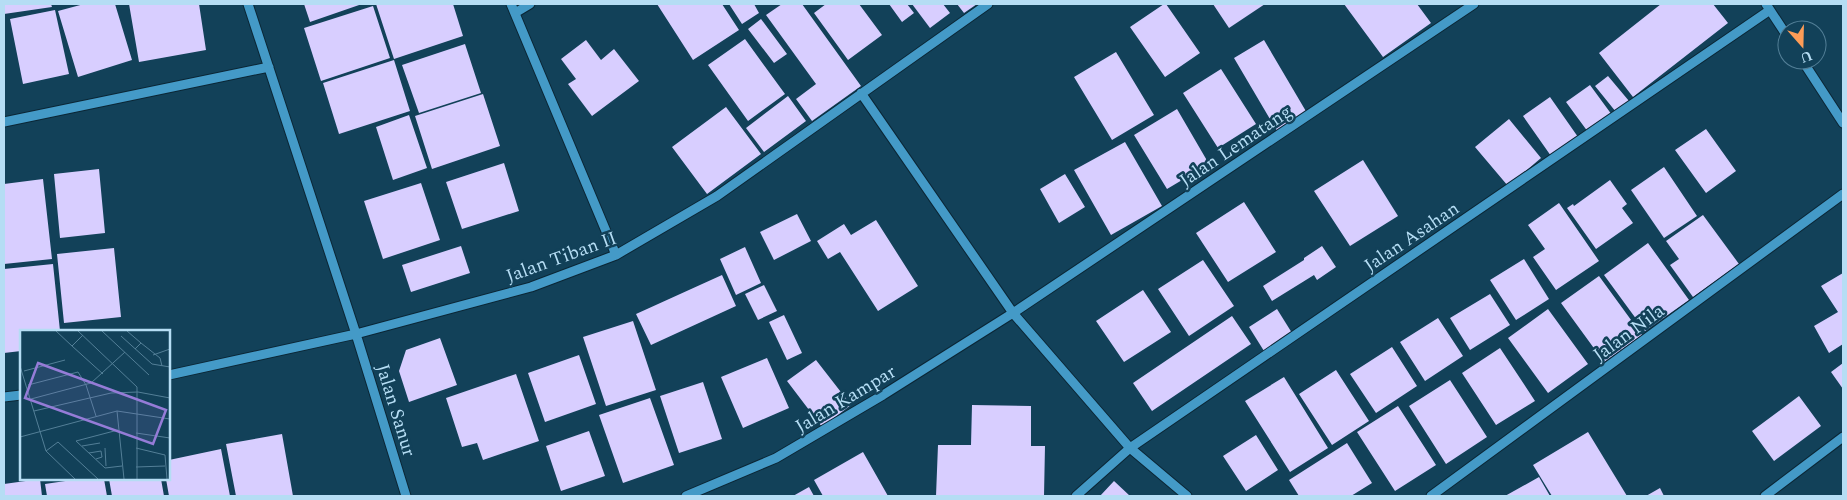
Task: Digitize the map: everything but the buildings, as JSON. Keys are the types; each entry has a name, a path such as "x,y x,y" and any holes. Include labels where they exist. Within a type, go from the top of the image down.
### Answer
{"street":[{"name":"Jalan Sanur","path":"248,4 356,334 406,496"},
{"path":"511,4 616,255"},
{"path":"515,13 530,4"},
{"name":"Jalan Tiban II","path":"170,375 356,334 531,287 616,255 717,196 988,4"},
{"name":"Jalan Lematang","path":"1013,313 1474,4"},
{"path":"1768,7 1777,21"},
{"name":"Jalan Asahan","path":"1076,496 1130,448 1768,7"},
{"path":"4,122 269,67"},
{"path":"1809,70 1843,123"},
{"path":"861,93 1013,313 1130,448 1187,496"},
{"name":"Jalan Nila","path":"1431,496 1843,194"},
{"name":"Jalan Kampar","path":"686,496 776,458 883,395 1013,313"},
{"path":"4,397 20,395"},
{"path":"1765,496 1843,437"}]}
